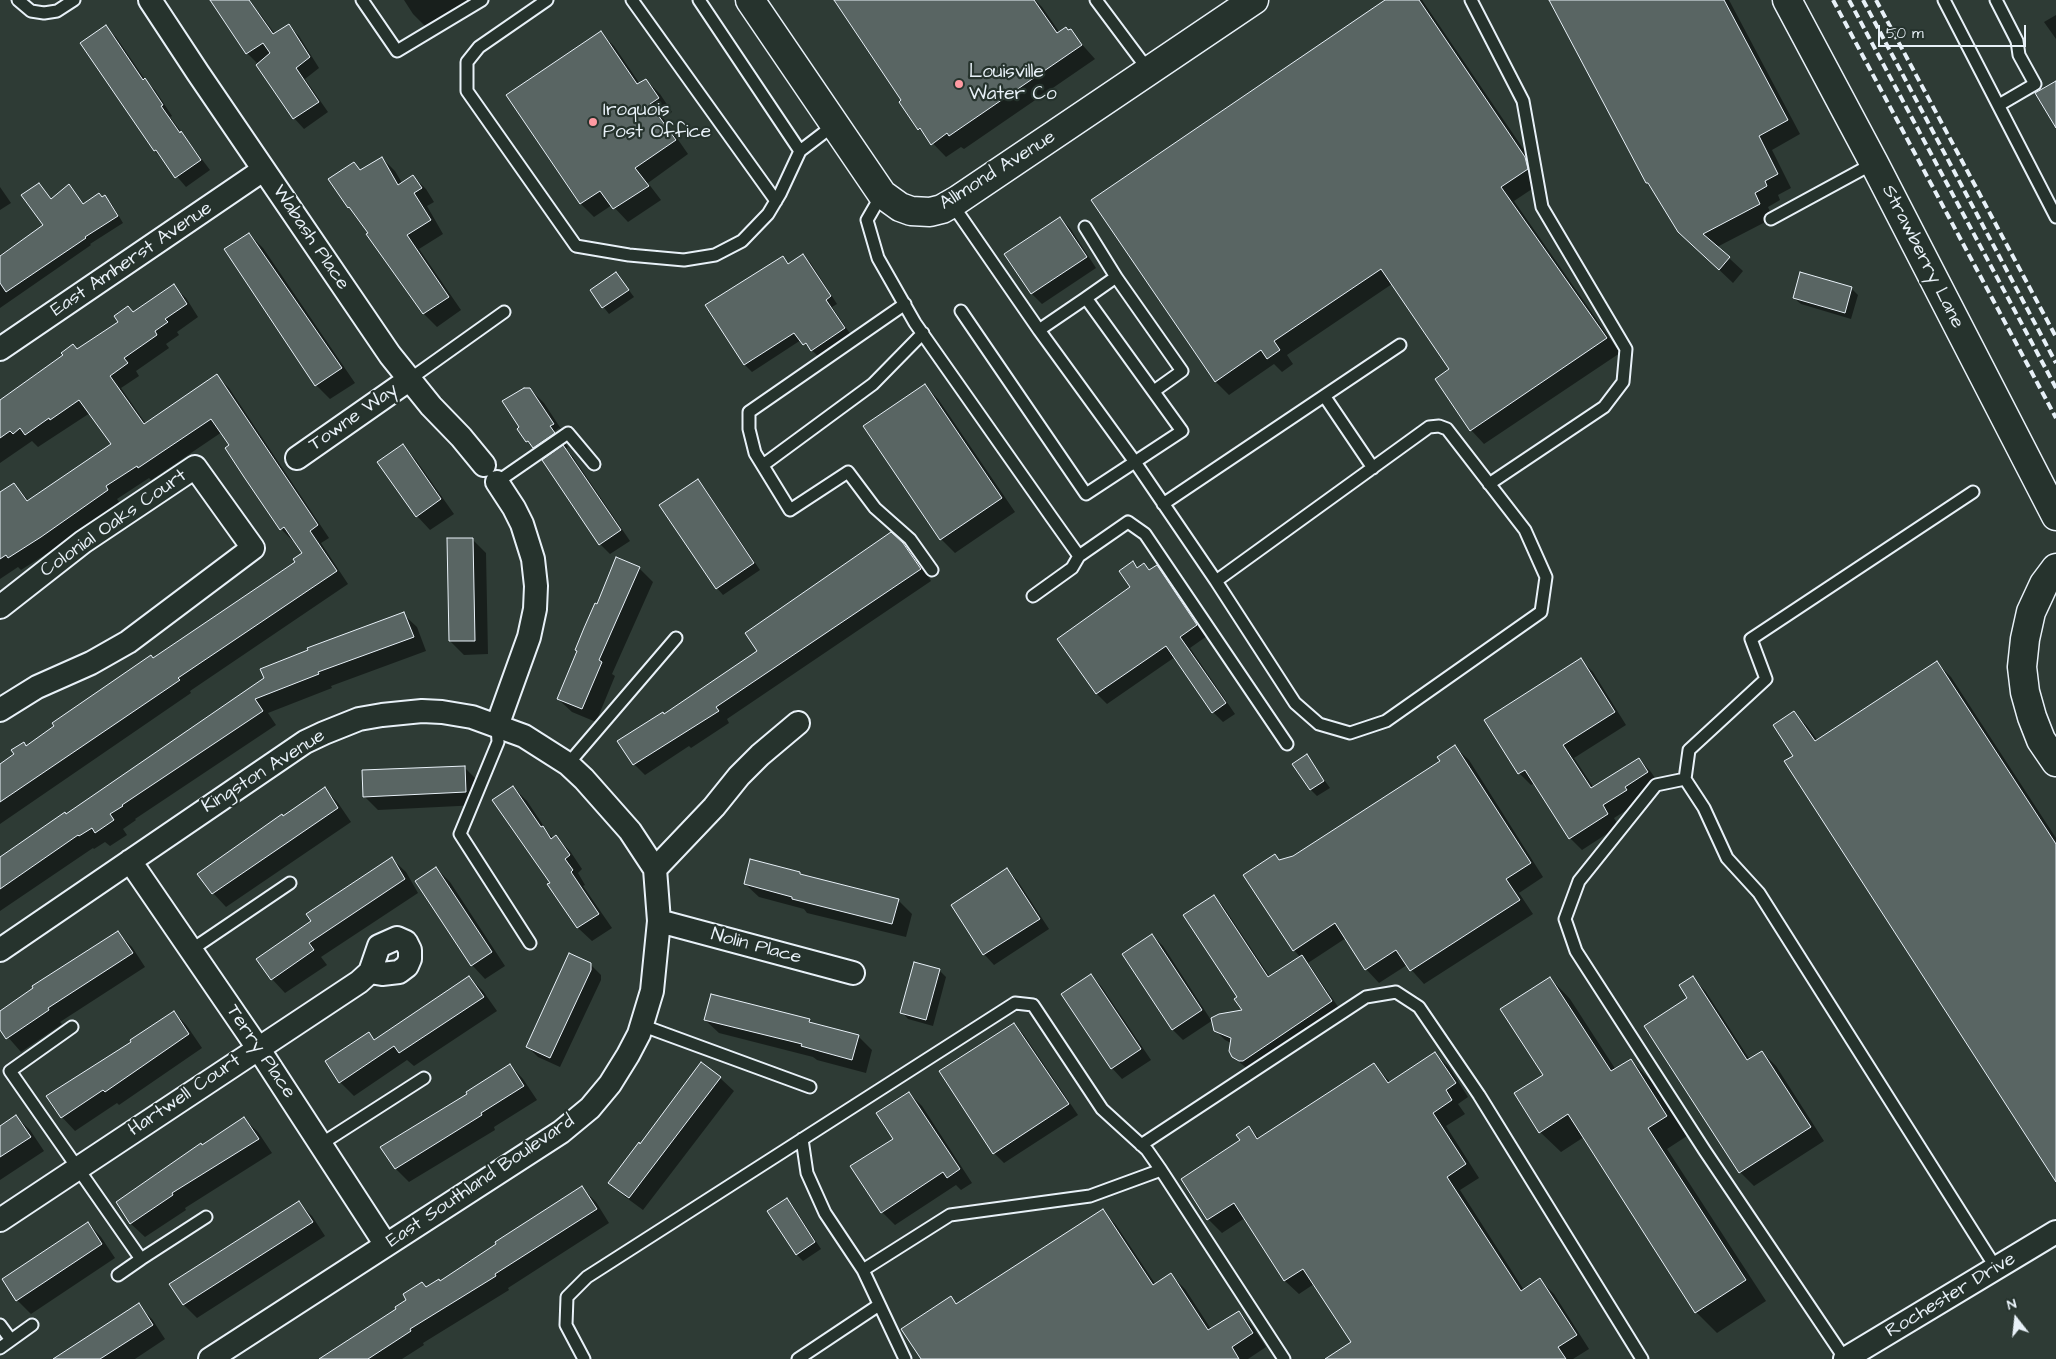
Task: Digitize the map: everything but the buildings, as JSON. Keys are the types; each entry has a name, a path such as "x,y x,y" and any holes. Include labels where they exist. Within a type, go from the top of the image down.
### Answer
{"street":[{"name":"Wabash Place","path":"150,0 263,170 390,355 491,474 514,508 522,524 533,559 536,586 535,609 529,636 497,726"},
{"name":"Allmond Avenue","path":"750,0 882,194 900,207 911,211 930,212 952,204 1254,0"},
{"name":"Strawberry Lane","path":"1787,0 1874,163 2056,516"},
{"name":"East Amherst Avenue","path":"0,350 263,170"},
{"name":"Towne Way","path":"297,458 410,379"},
{"name":"Colonial Oaks Court","path":"0,607 83,542 195,467 253,548 128,642 36,687 0,710"},
{"path":"2053,572 2031,612 2025,639 2022,667 2025,692 2032,717 2041,740 2056,762"},
{"name":"Kingston Avenue","path":"0,950 305,742 324,732 360,719 382,714 428,711 472,717 524,736 568,764 630,831 655,870"},
{"path":"655,870 714,807 739,776 760,755 798,723"},
{"name":"Terry Place","path":"130,861 258,1048 386,1245"},
{"name":"East Southland Boulevard","path":"210,1359 561,1132 590,1108 615,1077 628,1055 641,1025 652,991 659,921 655,870"},
{"name":"Nolin Place","path":"659,921 853,973"},
{"name":"Hartwell Court","path":"0,1220 359,982 370,972"},
{"name":"Rochester Drive","path":"1845,1359 2056,1232"}],"lane":[{"path":"18,0 31,11 44,13 57,11 74,0"},
{"path":"362,0 397,51 482,0"},
{"path":"547,0 478,47 467,62 467,91 576,246 684,260 715,255 742,240 768,214 800,151 834,125"},
{"path":"632,0 776,200"},
{"path":"699,0 800,151"},
{"path":"1096,0 1149,71"},
{"path":"1471,0 1522,101 1542,207 1626,350 1623,382 1604,407 1489,484"},
{"path":"1944,0 2056,217"},
{"path":"1996,0 2017,41 2019,56 2035,84 1999,105"},
{"path":"1772,219 1874,163"},
{"path":"882,194 867,220 878,258 923,333 1079,556"},
{"path":"952,204 1039,330 1135,462 1216,581 1295,704 1319,724 1350,733 1386,721 1541,612 1546,577 1525,530 1447,430 1439,426 1429,428 1216,581"},
{"path":"1085,227 1116,277 1182,372 1154,391"},
{"path":"1039,330 1116,277"},
{"path":"961,311 1086,494 1182,431 1086,298"},
{"path":"905,304 749,412 749,429 753,445 763,465 790,510 848,472 874,508 910,539 932,570"},
{"path":"410,379 504,312"},
{"path":"763,465 873,384 923,333"},
{"path":"1163,504 1400,346"},
{"path":"1325,397 1373,468"},
{"path":"491,474 568,433 594,464"},
{"path":"1974,492 1751,639 1766,679 1688,750 1685,778 1704,808 1727,858 1759,893 1996,1268"},
{"path":"1033,596 1072,568 1079,556 1128,522 1145,534 1287,744"},
{"path":"568,764 676,638"},
{"path":"497,726 498,742 460,834 530,943"},
{"path":"1685,778 1656,785 1579,881 1566,920 1576,951 1705,1151 1845,1359"},
{"path":"192,950 290,883"},
{"path":"1141,1144 1366,997 1396,992 1419,1007 1479,1095 1642,1359"},
{"path":"584,1359 566,1325 567,1297 587,1277 1015,1003 1033,1005 1102,1109 1141,1144 1161,1170 1284,1359"},
{"path":"641,1025 810,1087"},
{"path":"72,1027 10,1070 141,1259"},
{"path":"320,1144 424,1078"},
{"path":"802,1140 807,1173 826,1213 862,1270 906,1359"},
{"path":"862,1270 950,1216 1090,1196 1161,1170"},
{"path":"118,1275 206,1217"},
{"path":"798,1359 879,1305"},
{"path":"0,1325 11,1340"},
{"path":"0,1348 32,1325"}],"railway":[{"path":"1833,0 2056,418"},
{"path":"1849,0 2056,388"},
{"path":"1863,0 2056,363"},
{"path":"1876,0 2056,337"}],"place":[{"name":"Louisville Water Co","path":"959,84"},
{"name":"Iroquois Post Office","path":"593,122"}]}
